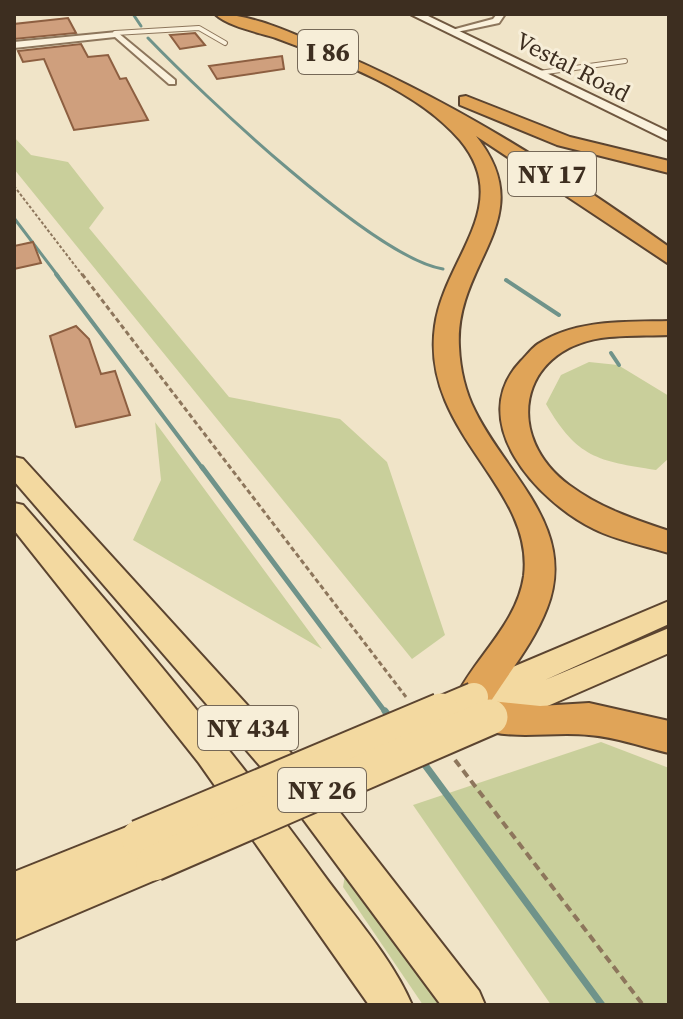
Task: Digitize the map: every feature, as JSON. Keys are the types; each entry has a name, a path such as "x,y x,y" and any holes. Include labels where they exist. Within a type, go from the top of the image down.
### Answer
{"highway":[{"name":"I 86","path":"222,14 438,96"},
{"name":"I 86","path":"258,14 344,45 438,96"},
{"path":"438,96 564,141 669,167"},
{"path":"438,96 476,145 490,174 494,198 491,213 452,304 446,337 449,376 469,425 528,511 541,550 533,603 482,707 540,722 589,719 669,737"},
{"name":"NY 17","path":"438,96 547,149 669,233"},
{"name":"NY 17","path":"438,96 669,257"},
{"path":"669,328 615,328 585,334 538,357 517,382 512,394 512,421 521,451 543,479 568,500 614,527 669,542"}],"main road":[{"name":"NY 434","path":"14,465 298,785 465,1005"},
{"name":"NY 434","path":"14,512 26,534 216,756 311,884 392,1005"},
{"name":"NY 26","path":"482,707 669,612"},
{"name":"NY 26","path":"14,922 147,850 482,707 669,640"},
{"name":"NY 26","path":"14,890 147,850"}],"street":[{"name":"Vestal Road","path":"415,14 669,137"},
{"path":"452,31 496,21 501,14"},
{"path":"14,45 115,33 153,62 172,82"}],"lane":[{"path":"115,33 156,28 199,28 225,43"},
{"path":"539,73 625,61"}],"path":[{"path":"14,186 408,700"},
{"path":"446,750 643,1005"}],"green space":[{"path":"14,137 31,155 68,162 104,208 89,228 229,397 340,419 387,462 445,635 412,659 14,169"},
{"path":"589,362 618,365 669,396 669,458 656,470 591,454 568,436 557,422 546,404 561,375"},
{"path":"155,422 322,649 133,540 161,480"},
{"path":"601,742 669,768 669,1005 551,1005 413,805"},
{"path":"346,869 444,1005 423,1005 343,887"}],"building":[{"path":"68,18 76,33 14,39 14,24"},
{"path":"195,33 205,45 180,49 170,35"},
{"path":"81,44 88,57 108,55 120,79 126,78 148,120 74,130 44,59 23,62 18,51"},
{"path":"282,56 284,69 217,79 209,66"},
{"path":"33,242 41,263 14,269 14,246"},
{"path":"76,326 89,339 101,374 115,371 130,415 76,427 50,336"}],"waterway":[{"path":"133,14 141,26"},
{"path":"148,38 246,132 333,206 413,258 443,269"},
{"path":"14,218 58,276"},
{"path":"56,274 203,469"},
{"path":"506,280 559,315"},
{"path":"611,353 619,365"},
{"path":"202,467 386,713"},
{"path":"385,711 390,718"},
{"path":"422,761 602,1005"}]}
